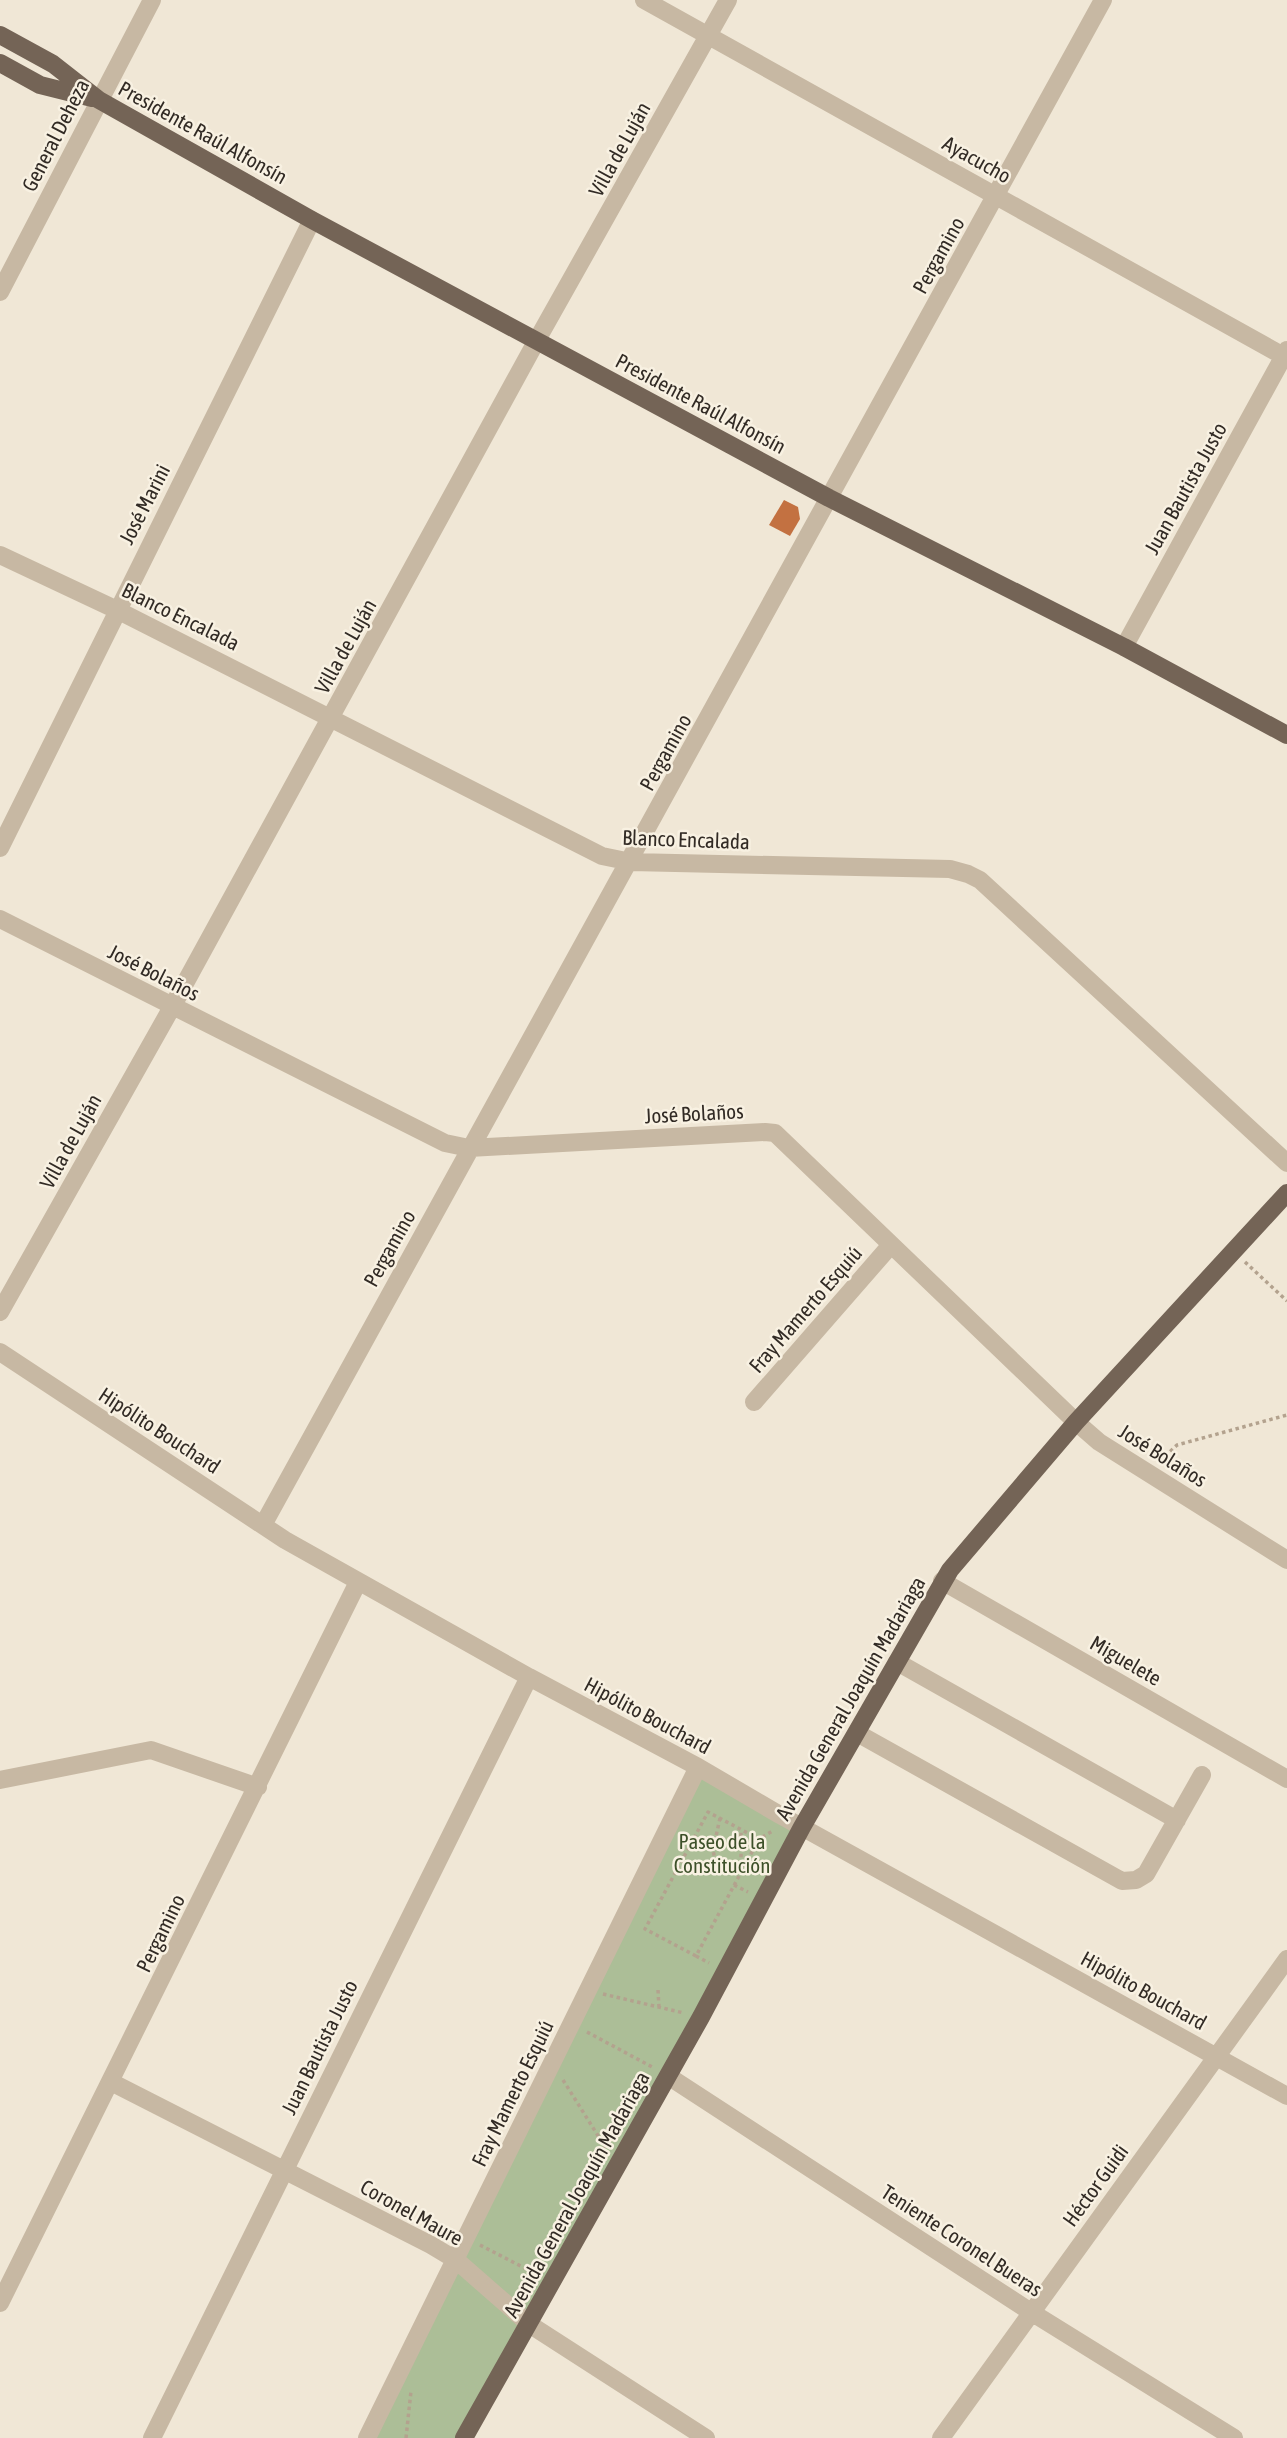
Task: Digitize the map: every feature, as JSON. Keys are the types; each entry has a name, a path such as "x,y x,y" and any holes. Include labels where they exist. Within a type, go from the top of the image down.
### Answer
{"main road":[{"name":"Presidente Raúl Alfonsín","path":"0,35 54,65 99,100 312,220 829,498 1124,647 1287,735"},
{"name":"Presidente Raúl Alfonsín","path":"0,63 40,85 99,100"},
{"name":"Avenida General Joaquín Madariaga","path":"464,2438 701,2017 797,1824 858,1733 942,1581 1076,1422 1287,1193"}],"street":[{"name":"General Deheza","path":"0,292 152,0"},
{"name":"Ayacucho","path":"644,0 1286,355"},
{"name":"Villa de Luján","path":"0,1312 172,1007 537,340 728,0"},
{"name":"Pergamino","path":"263,1525 631,862 1103,0"},
{"name":"José Marini","path":"0,848 312,220"},
{"name":"Juan Bautista Justo","path":"1124,647 1286,355"},
{"name":"Blanco Encalada","path":"0,555 332,717 602,856 631,862 950,869 968,874 980,880 1287,1163"},
{"name":"José Bolaños","path":"0,919 445,1143 470,1148 775,1133 890,1246 1099,1442 1287,1560"},
{"name":"Fray Mamerto Esquiú","path":"754,1402 890,1246"},
{"name":"Hipólito Bouchard","path":"0,1352 263,1525 358,1582 698,1767 1287,2096"},
{"name":"Miguelete","path":"942,1581 1287,1779"},
{"name":"Pergamino","path":"0,2303 358,1582"},
{"path":"897,1662 1177,1820"},
{"name":"Juan Bautista Justo","path":"152,2438 529,1677"},
{"path":"858,1733 1122,1881 1136,1880 1146,1874 1202,1775"},
{"path":"0,1780 151,1750 258,1787"},
{"name":"Fray Mamerto Esquiú","path":"368,2438 698,1767"},
{"name":"Héctor Guidi","path":"941,2438 1287,1959"},
{"name":"Teniente Coronel Bueras","path":"668,2076 1031,2312 1234,2438"},
{"name":"Coronel Maure","path":"111,2082 456,2260 529,2324 706,2438"}],"path":[{"path":"1233,1251 1287,1301"},
{"path":"1149,1472 1177,1445 1287,1415"},
{"path":"759,1839 708,1812 645,1928 696,1956 759,1839 797,1824"},
{"path":"719,1818 713,1850 717,1870 741,1871"},
{"path":"741,1830 741,1871"},
{"path":"588,1990 701,2017"},
{"path":"658,1990 659,2007"},
{"path":"571,2023 668,2076"},
{"path":"552,2062 617,2167"},
{"path":"467,2239 553,2282"}],"green space":[{"name":"Paseo de la Constitución","path":"698,1767 802,1827 464,2438 367,2438"}],"building":[{"path":"784,500 798,507 800,519 790,536 769,525"}]}
